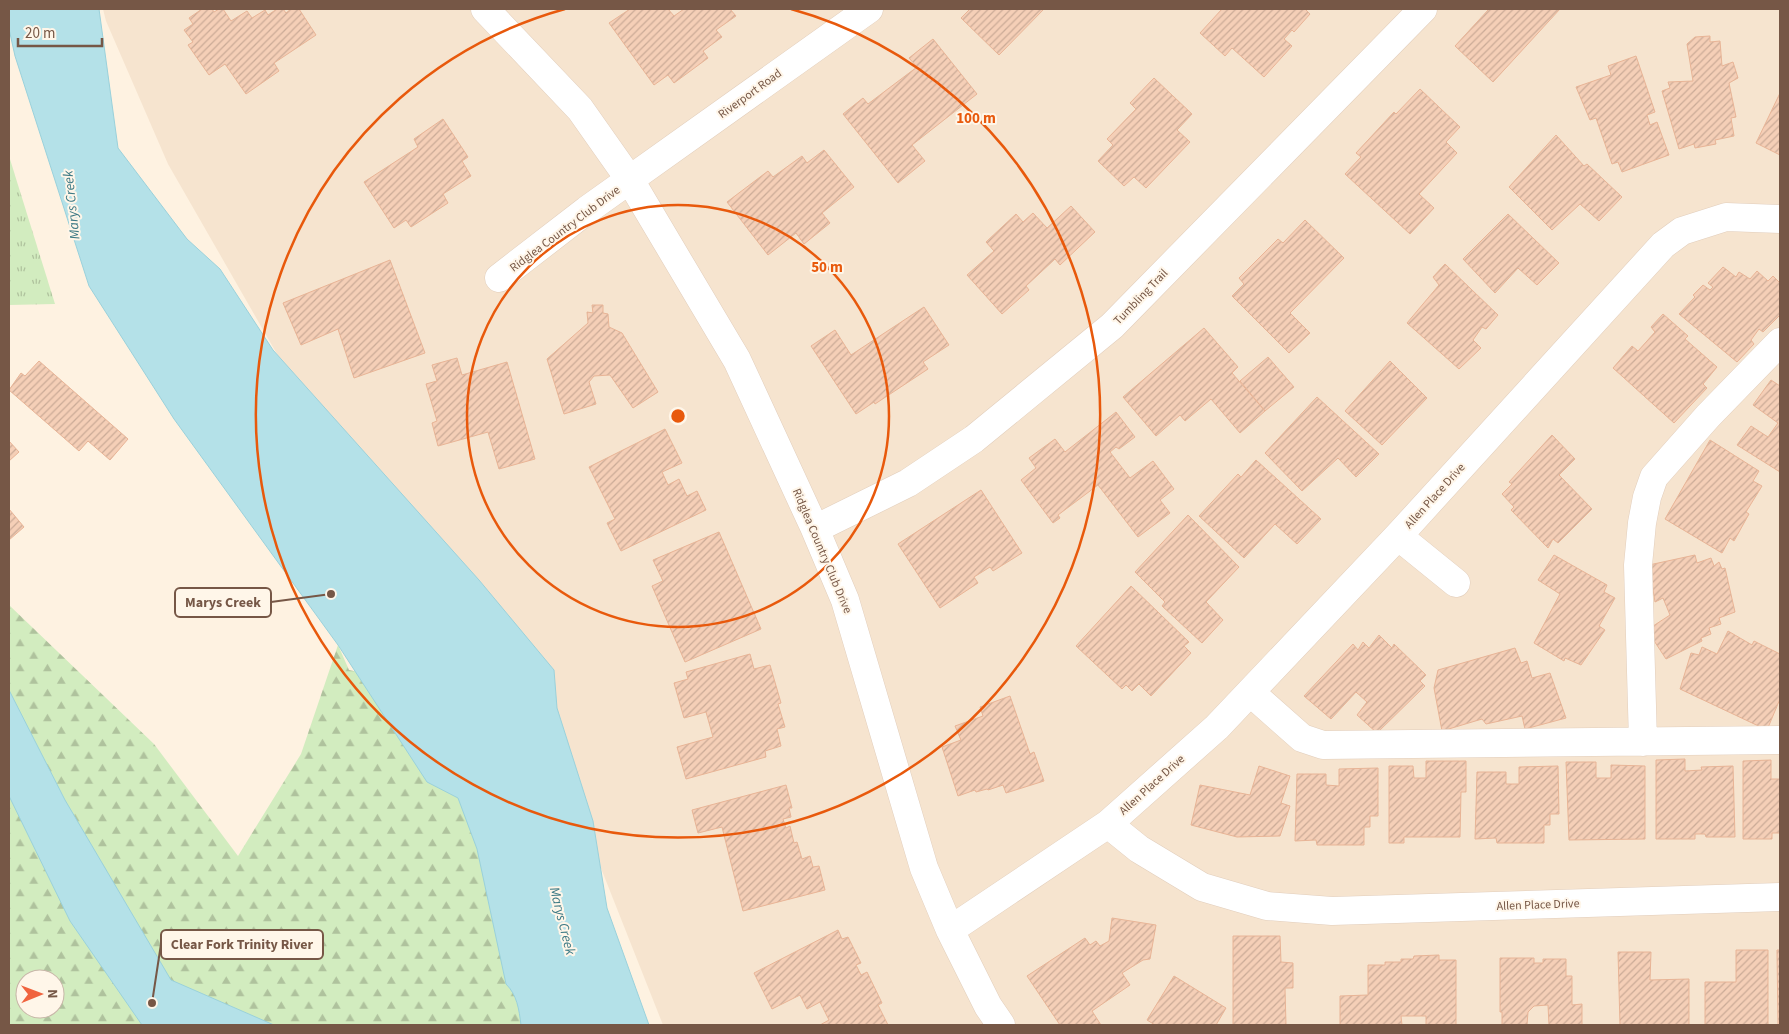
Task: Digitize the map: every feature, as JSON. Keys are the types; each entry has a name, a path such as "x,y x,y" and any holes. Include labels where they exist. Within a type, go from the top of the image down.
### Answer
{"street":[{"name":"Ridglea Country Club Drive","path":"485,9 580,109 630,180 737,360 815,529 845,600 924,868 950,930 988,1006 1001,1025"},
{"name":"Riverport Road","path":"630,180 869,9"},
{"name":"Tumbling Trail","path":"815,529 908,483 974,439 1112,326 1423,9"},
{"name":"Ridglea Country Club Drive","path":"499,278 587,210 630,180"},
{"name":"Allen Place Drive","path":"950,930 1108,824 1217,727 1398,536 1663,244 1682,231 1726,216 1780,219"},
{"path":"1643,742 1638,565 1642,523 1647,497 1654,477 1708,416 1780,342"},
{"path":"1398,536 1456,583"},
{"path":"1250,692 1302,738 1323,745 1780,740"},
{"name":"Allen Place Drive","path":"1108,824 1139,849 1202,886 1267,906 1332,911 1780,898"}],"shaded area":[{"path":"103,9 1780,9 1780,1025 663,1025 523,671 320,429 168,164 106,21"}],"green space":[{"path":"9,156 55,304 9,305"},
{"path":"9,605 154,744 238,856 301,754 338,645 349,670 414,684 607,1025 9,1025"}],"water":[{"path":"9,9 99,9 118,148 187,239 220,269 273,350 479,580 554,670 557,708 593,821 607,908 649,1025 521,1025 515,998 506,984 477,849 458,798 427,782 338,645 174,419 89,286 15,56 9,29"},
{"path":"9,690 65,800 171,980 274,1025 142,1025 70,921 9,796"}],"building":[{"path":"202,9 212,9 214,12 223,9 231,21 247,11 252,18 265,10 268,15 277,9 283,9 286,13 291,9 299,9 316,35 274,63 279,71 246,94 225,64 209,75 188,45 193,42 184,30 193,24 189,18"},
{"path":"630,9 668,9 674,16 684,9 730,9 736,16 716,30 722,37 703,51 708,58 674,83 668,75 654,85 609,23"},
{"path":"970,9 1044,9 999,55 961,18"},
{"path":"1222,9 1305,9 1310,14 1294,32 1292,30 1284,39 1292,46 1264,77 1232,48 1225,56 1200,33"},
{"path":"1489,9 1560,9 1493,82 1455,46"},
{"path":"1710,36 1710,42 1720,41 1722,66 1733,62 1738,78 1729,83 1736,117 1731,118 1734,136 1715,140 1716,144 1695,148 1694,144 1679,149 1662,91 1670,88 1668,82 1693,81 1687,44 1695,37"},
{"path":"933,39 977,94 912,145 925,161 898,183 843,114 863,98 868,104 917,67 909,58"},
{"path":"1636,56 1655,112 1647,115 1650,125 1657,122 1669,155 1622,172 1618,162 1612,164 1596,118 1590,120 1576,87 1611,75 1608,66"},
{"path":"1154,78 1192,114 1177,130 1190,142 1146,188 1134,177 1124,186 1098,161 1113,145 1107,139 1136,109 1130,103"},
{"path":"1420,89 1460,127 1446,142 1457,153 1419,194 1434,208 1410,234 1345,174 1361,157 1356,153 1394,112 1396,114"},
{"path":"1780,93 1780,155 1756,143"},
{"path":"443,119 468,157 462,161 471,176 443,194 448,203 411,227 406,220 394,228 364,182 418,147 414,139"},
{"path":"1556,135 1584,166 1587,164 1622,197 1599,221 1580,204 1552,230 1509,187"},
{"path":"824,150 854,187 822,213 830,223 804,244 796,233 768,255 727,202 768,171 773,177 802,156 807,163"},
{"path":"1071,206 1095,232 1060,265 1055,259 1026,286 1029,290 1002,314 967,275 994,251 986,242 1016,214 1023,222 1033,213 1047,228"},
{"path":"1508,214 1559,263 1537,285 1518,268 1495,293 1463,259"},
{"path":"1305,220 1344,258 1290,313 1310,333 1289,353 1232,296 1244,284 1239,278 1278,239 1283,243"},
{"path":"390,260 425,353 354,378 338,329 301,345 283,303"},
{"path":"1445,264 1498,315 1486,329 1482,327 1473,340 1481,348 1459,369 1407,323 1439,285 1433,277"},
{"path":"1723,267 1736,277 1739,272 1750,279 1757,271 1768,281 1773,276 1780,283 1780,315 1763,332 1759,329 1751,340 1754,344 1737,362 1679,314 1703,285 1710,290 1713,287 1708,283"},
{"path":"592,305 603,305 603,313 608,314 609,327 622,333 658,392 633,408 610,375 594,376 589,382 596,404 564,414 547,359 588,323 587,312 593,313"},
{"path":"924,307 949,345 923,362 928,369 875,404 874,402 856,414 811,346 835,330 851,355"},
{"path":"1663,314 1688,336 1685,339 1717,367 1703,384 1707,388 1674,423 1613,368 1632,346 1638,351 1655,332 1651,327"},
{"path":"1204,328 1238,367 1232,373 1265,411 1240,433 1211,399 1185,421 1180,415 1156,436 1123,397"},
{"path":"1268,357 1294,387 1265,411 1240,381"},
{"path":"457,358 462,375 507,362 535,459 499,469 488,432 438,446 432,423 437,421 426,384 437,381 432,365"},
{"path":"39,361 128,439 110,460 88,441 79,451 9,390 21,373 25,376"},
{"path":"1390,361 1427,398 1382,445 1345,411"},
{"path":"1771,380 1780,386 1780,472 1737,445 1751,426 1768,437 1778,423 1753,405"},
{"path":"1317,397 1379,454 1356,477 1338,458 1302,491 1265,453"},
{"path":"1116,412 1135,437 1119,449 1116,447 1110,452 1130,478 1153,461 1174,489 1160,500 1170,513 1138,537 1098,485 1058,515 1060,518 1053,523 1021,480 1036,468 1029,458 1055,439 1065,452"},
{"path":"665,429 682,463 662,472 668,485 679,479 687,496 697,491 706,510 621,551 607,523 615,519 589,467"},
{"path":"1552,435 1575,459 1559,475 1592,509 1558,543 1553,539 1548,548 1511,510 1514,507 1502,494 1512,484 1509,482"},
{"path":"1710,440 1759,471 1753,481 1762,486 1746,512 1749,514 1734,541 1730,538 1722,553 1665,519"},
{"path":"9,441 19,452 9,461"},
{"path":"1256,460 1321,519 1297,544 1275,524 1244,558 1199,516 1238,474 1241,477"},
{"path":"981,490 1022,553 993,571 990,567 974,577 978,583 940,608 898,544"},
{"path":"9,509 24,527 9,540"},
{"path":"1188,515 1239,567 1206,602 1223,620 1202,643 1162,606 1165,602 1135,572"},
{"path":"719,532 761,629 685,662 652,586 663,581 653,560"},
{"path":"1554,555 1607,585 1604,592 1615,598 1599,626 1605,630 1581,665 1565,658 1564,661 1534,643 1560,594 1538,580"},
{"path":"1695,555 1697,563 1711,558 1714,566 1719,562 1722,569 1725,568 1735,612 1719,618 1721,624 1709,628 1711,634 1701,638 1702,641 1666,659 1647,630 1670,615 1663,598 1655,602 1649,565"},
{"path":"1131,586 1189,642 1184,646 1191,653 1151,696 1139,684 1132,691 1126,685 1122,689 1076,646"},
{"path":"1728,631 1752,645 1754,641 1780,654 1780,699 1767,730 1680,689 1691,653 1699,655 1702,647 1717,654"},
{"path":"1379,635 1392,648 1394,644 1426,675 1420,681 1425,686 1377,733 1357,715 1367,702 1356,692 1331,719 1304,696 1353,644 1358,650 1363,642 1369,648"},
{"path":"1515,648 1521,663 1527,661 1532,678 1550,673 1566,718 1525,729 1522,716 1486,724 1482,719 1442,731 1434,688 1438,670"},
{"path":"750,654 754,669 770,665 781,703 778,704 785,727 777,729 781,746 765,751 766,757 686,779 677,747 713,737 706,712 684,718 674,683 688,679 686,672"},
{"path":"1010,696 1030,754 1034,752 1044,781 1006,793 1003,785 988,790 976,792 975,790 958,796 942,747 961,740 955,726 983,716 980,707"},
{"path":"1685,759 1685,771 1702,770 1701,767 1733,766 1735,837 1706,837 1705,834 1695,834 1695,839 1656,839 1656,760"},
{"path":"1771,760 1771,779 1780,779 1780,833 1772,833 1772,839 1743,839 1743,761"},
{"path":"1426,761 1466,761 1466,792 1461,792 1460,837 1404,837 1404,843 1389,843 1389,766 1413,766 1414,778 1426,778"},
{"path":"1566,762 1596,762 1596,778 1611,778 1611,765 1645,766 1645,839 1569,840"},
{"path":"1259,766 1290,776 1281,803 1290,806 1280,836 1237,837 1191,825 1200,785 1250,795"},
{"path":"1558,766 1559,814 1550,814 1550,825 1544,825 1544,843 1497,843 1496,838 1475,839 1477,772 1506,772 1506,784 1519,784 1519,767"},
{"path":"1378,768 1378,816 1370,816 1370,827 1364,827 1364,845 1317,845 1316,840 1295,841 1297,774 1326,774 1326,785 1339,786 1339,769"},
{"path":"786,785 792,808 789,808 791,817 783,819 786,828 790,826 794,843 797,842 802,859 810,856 813,867 819,866 825,890 743,911 722,827 698,833 692,810"},
{"path":"1112,918 1156,925 1150,959 1143,960 1122,973 1130,985 1092,1011 1101,1025 1060,1025 1027,976 1085,938 1090,945 1096,941 1100,946 1109,941"},
{"path":"838,930 842,939 848,937 861,963 856,965 861,975 867,972 882,1003 878,1005 888,1025 820,1025 829,1020 820,1002 807,1009 800,995 772,1009 754,973"},
{"path":"1233,936 1280,936 1281,962 1293,963 1293,988 1285,988 1286,1025 1233,1025"},
{"path":"1736,950 1768,950 1768,1025 1705,1025 1705,982 1736,982"},
{"path":"1777,950 1780,950 1780,1025 1778,1025"},
{"path":"1618,952 1651,952 1650,980 1689,979 1689,1025 1620,1025"},
{"path":"1439,955 1439,960 1456,960 1456,1025 1426,1025 1426,1016 1401,1016 1402,1025 1340,1025 1340,996 1368,995 1368,965 1385,965 1385,962 1401,962 1401,959 1413,959 1414,956"},
{"path":"1500,958 1534,958 1534,963 1543,963 1543,959 1566,959 1566,976 1572,976 1572,1005 1582,1004 1582,1025 1549,1025 1548,1005 1534,1006 1528,1012 1527,1025 1502,1025 1502,1012 1500,1012"},
{"path":"1174,976 1226,1008 1216,1025 1155,1025 1147,1020"}],"place":[{"name":"Marys Creek","path":"331,594"},
{"name":"Clear Fork Trinity River","path":"152,1003"}]}
